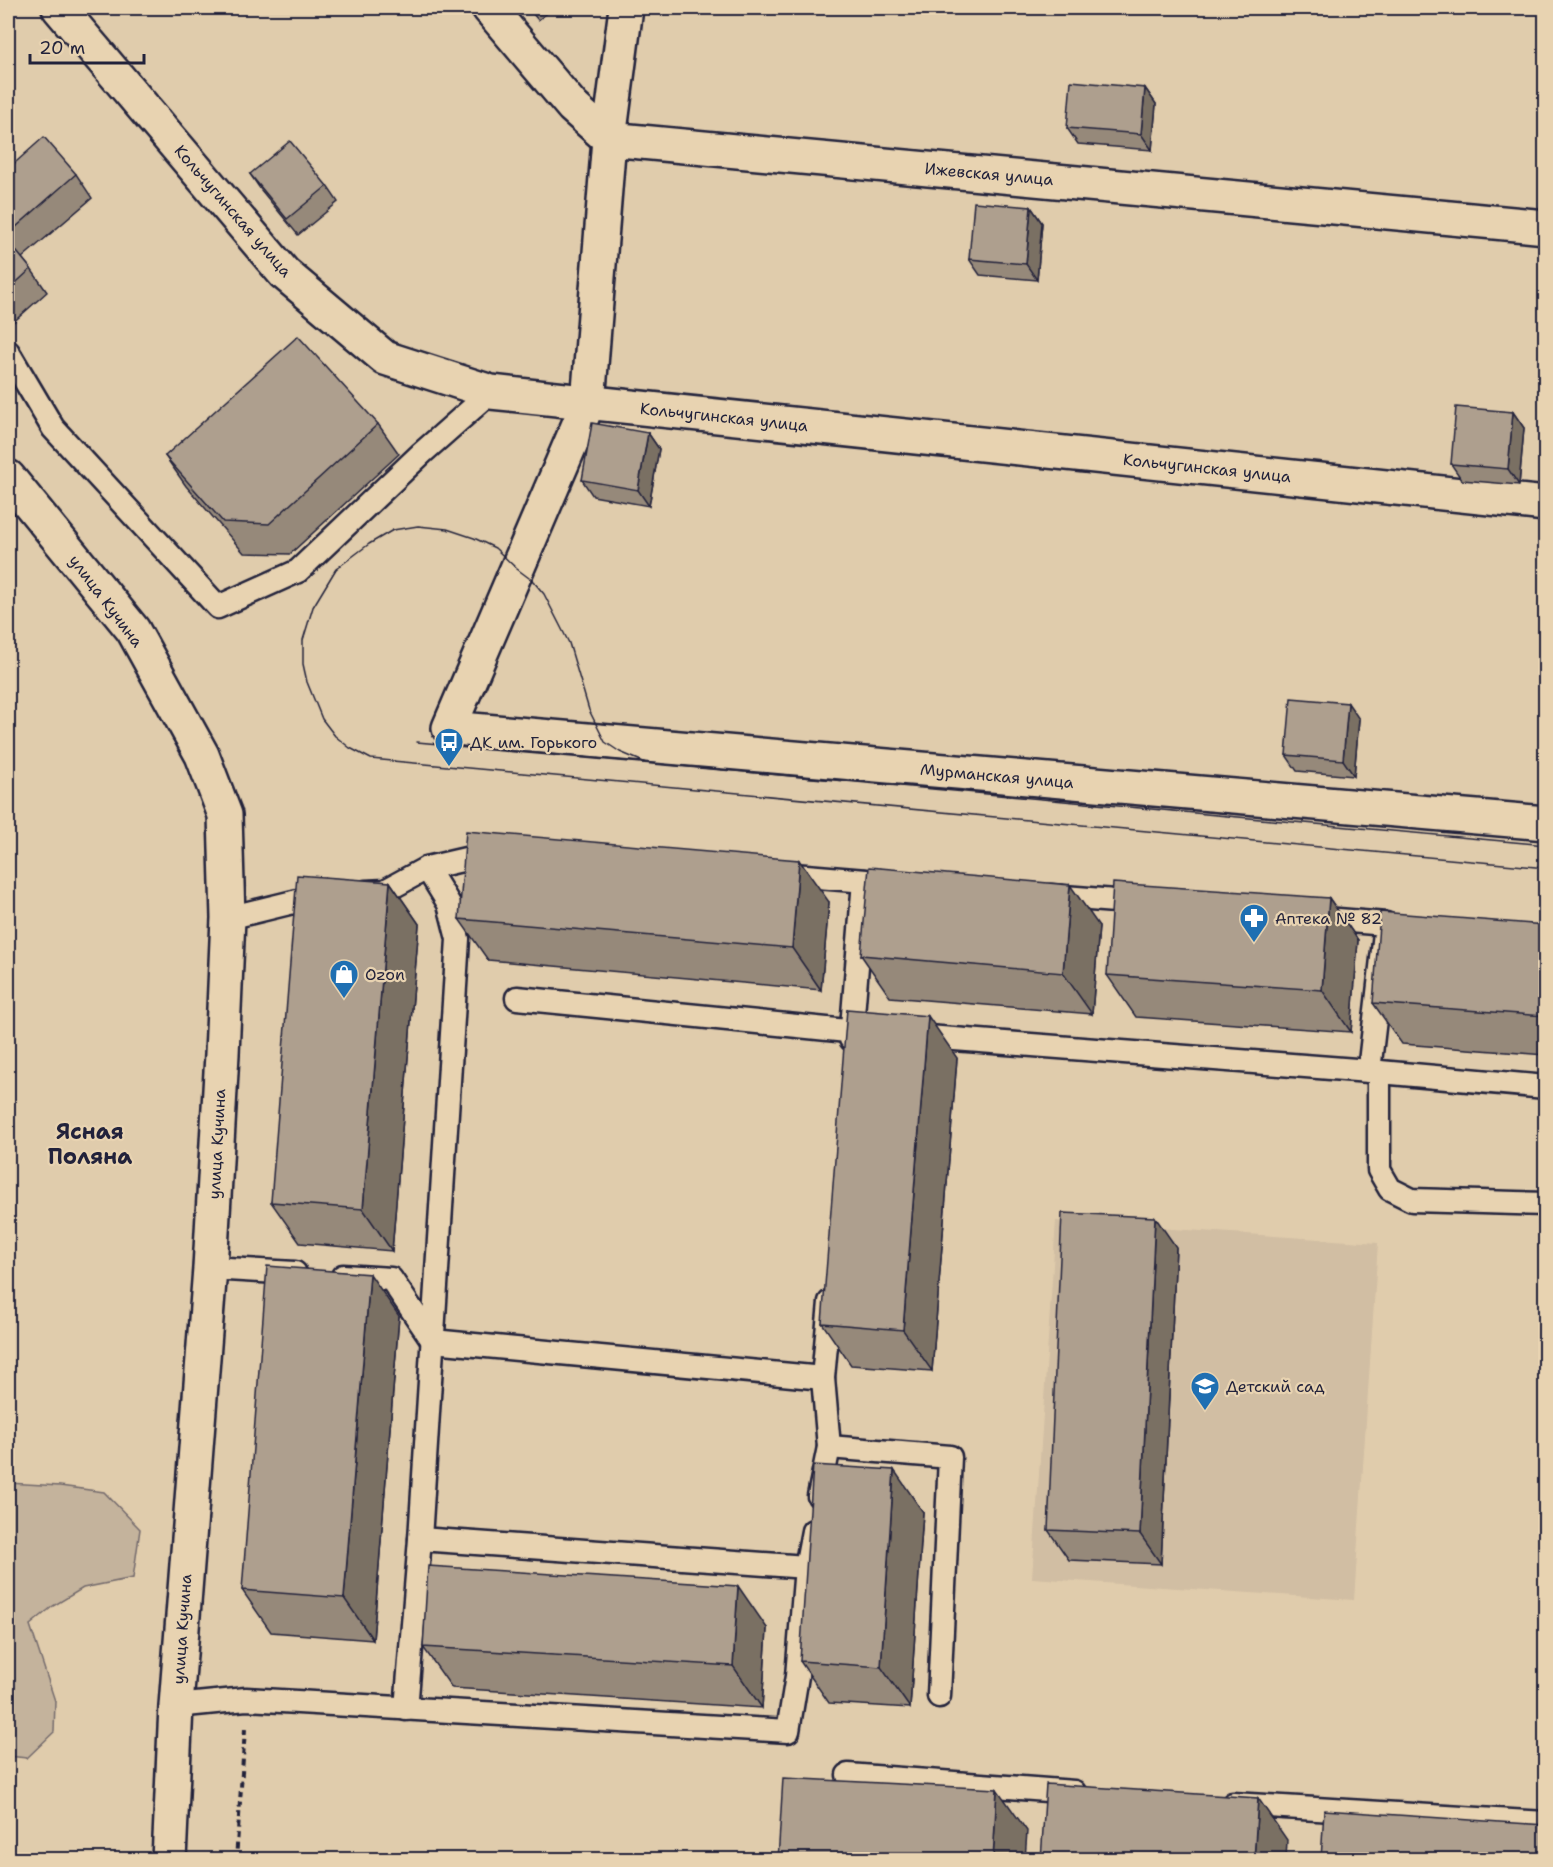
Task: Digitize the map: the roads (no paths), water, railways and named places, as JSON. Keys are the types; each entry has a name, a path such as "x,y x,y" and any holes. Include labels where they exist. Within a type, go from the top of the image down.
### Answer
{"street":[{"name":"Кольчугинская улица","path":"59,8 284,273 385,358 492,392 1545,504"},
{"path":"489,8 573,107 609,139"},
{"path":"588,403 609,139 626,8"},
{"name":"Ижевская улица","path":"609,139 1545,226"},
{"name":"Мурманская улица","path":"588,403 449,728 1545,823"},
{"name":"улица Кучина","path":"11,488 133,630 202,754 225,815 228,918 210,1268 176,1706 169,1860"}],"lane":[{"path":"8,352 53,428 218,607 298,571 422,453 492,392"},
{"path":"228,918 326,894 385,891 428,868 495,852 519,854"},
{"path":"406,1709 434,1341 458,939 449,904 428,868"},
{"path":"757,872 900,884"},
{"path":"850,1055 864,881"},
{"path":"1030,894 1161,905"},
{"path":"1291,916 1386,924 1374,1071 1379,1170 1390,1189 1412,1200 1545,1204"},
{"path":"517,998 852,1032 1374,1071 1545,1087"},
{"path":"210,1268 392,1279 434,1341"},
{"path":"176,1706 246,1699 788,1731 797,1676 806,1567 829,1447 824,1378 831,1282"},
{"path":"434,1341 824,1378"},
{"path":"829,1447 950,1457 939,1696"},
{"path":"420,1539 806,1567"},
{"path":"848,1775 1096,1794"},
{"path":"1214,1803 1331,1821 1545,1823"}],"tram line":[{"path":"646,763 620,752 605,742 589,710 569,643 544,594 533,581 495,548 474,538 447,529 418,526 393,530 369,544 336,569 313,607 303,640 303,664 307,682 322,719 335,736 350,748 371,759 1546,868"},
{"path":"417,742 1546,845"}],"place":[{"name":"ДК им. Горького","path":"449,768"},
{"name":"Аптека № 82","path":"1254,944"},
{"name":"Ozon","path":"344,1000"},
{"name":"Детский сад","path":"1205,1412"}],"district":[{"name":"Ясная Поляна","path":"90,1144"}]}
